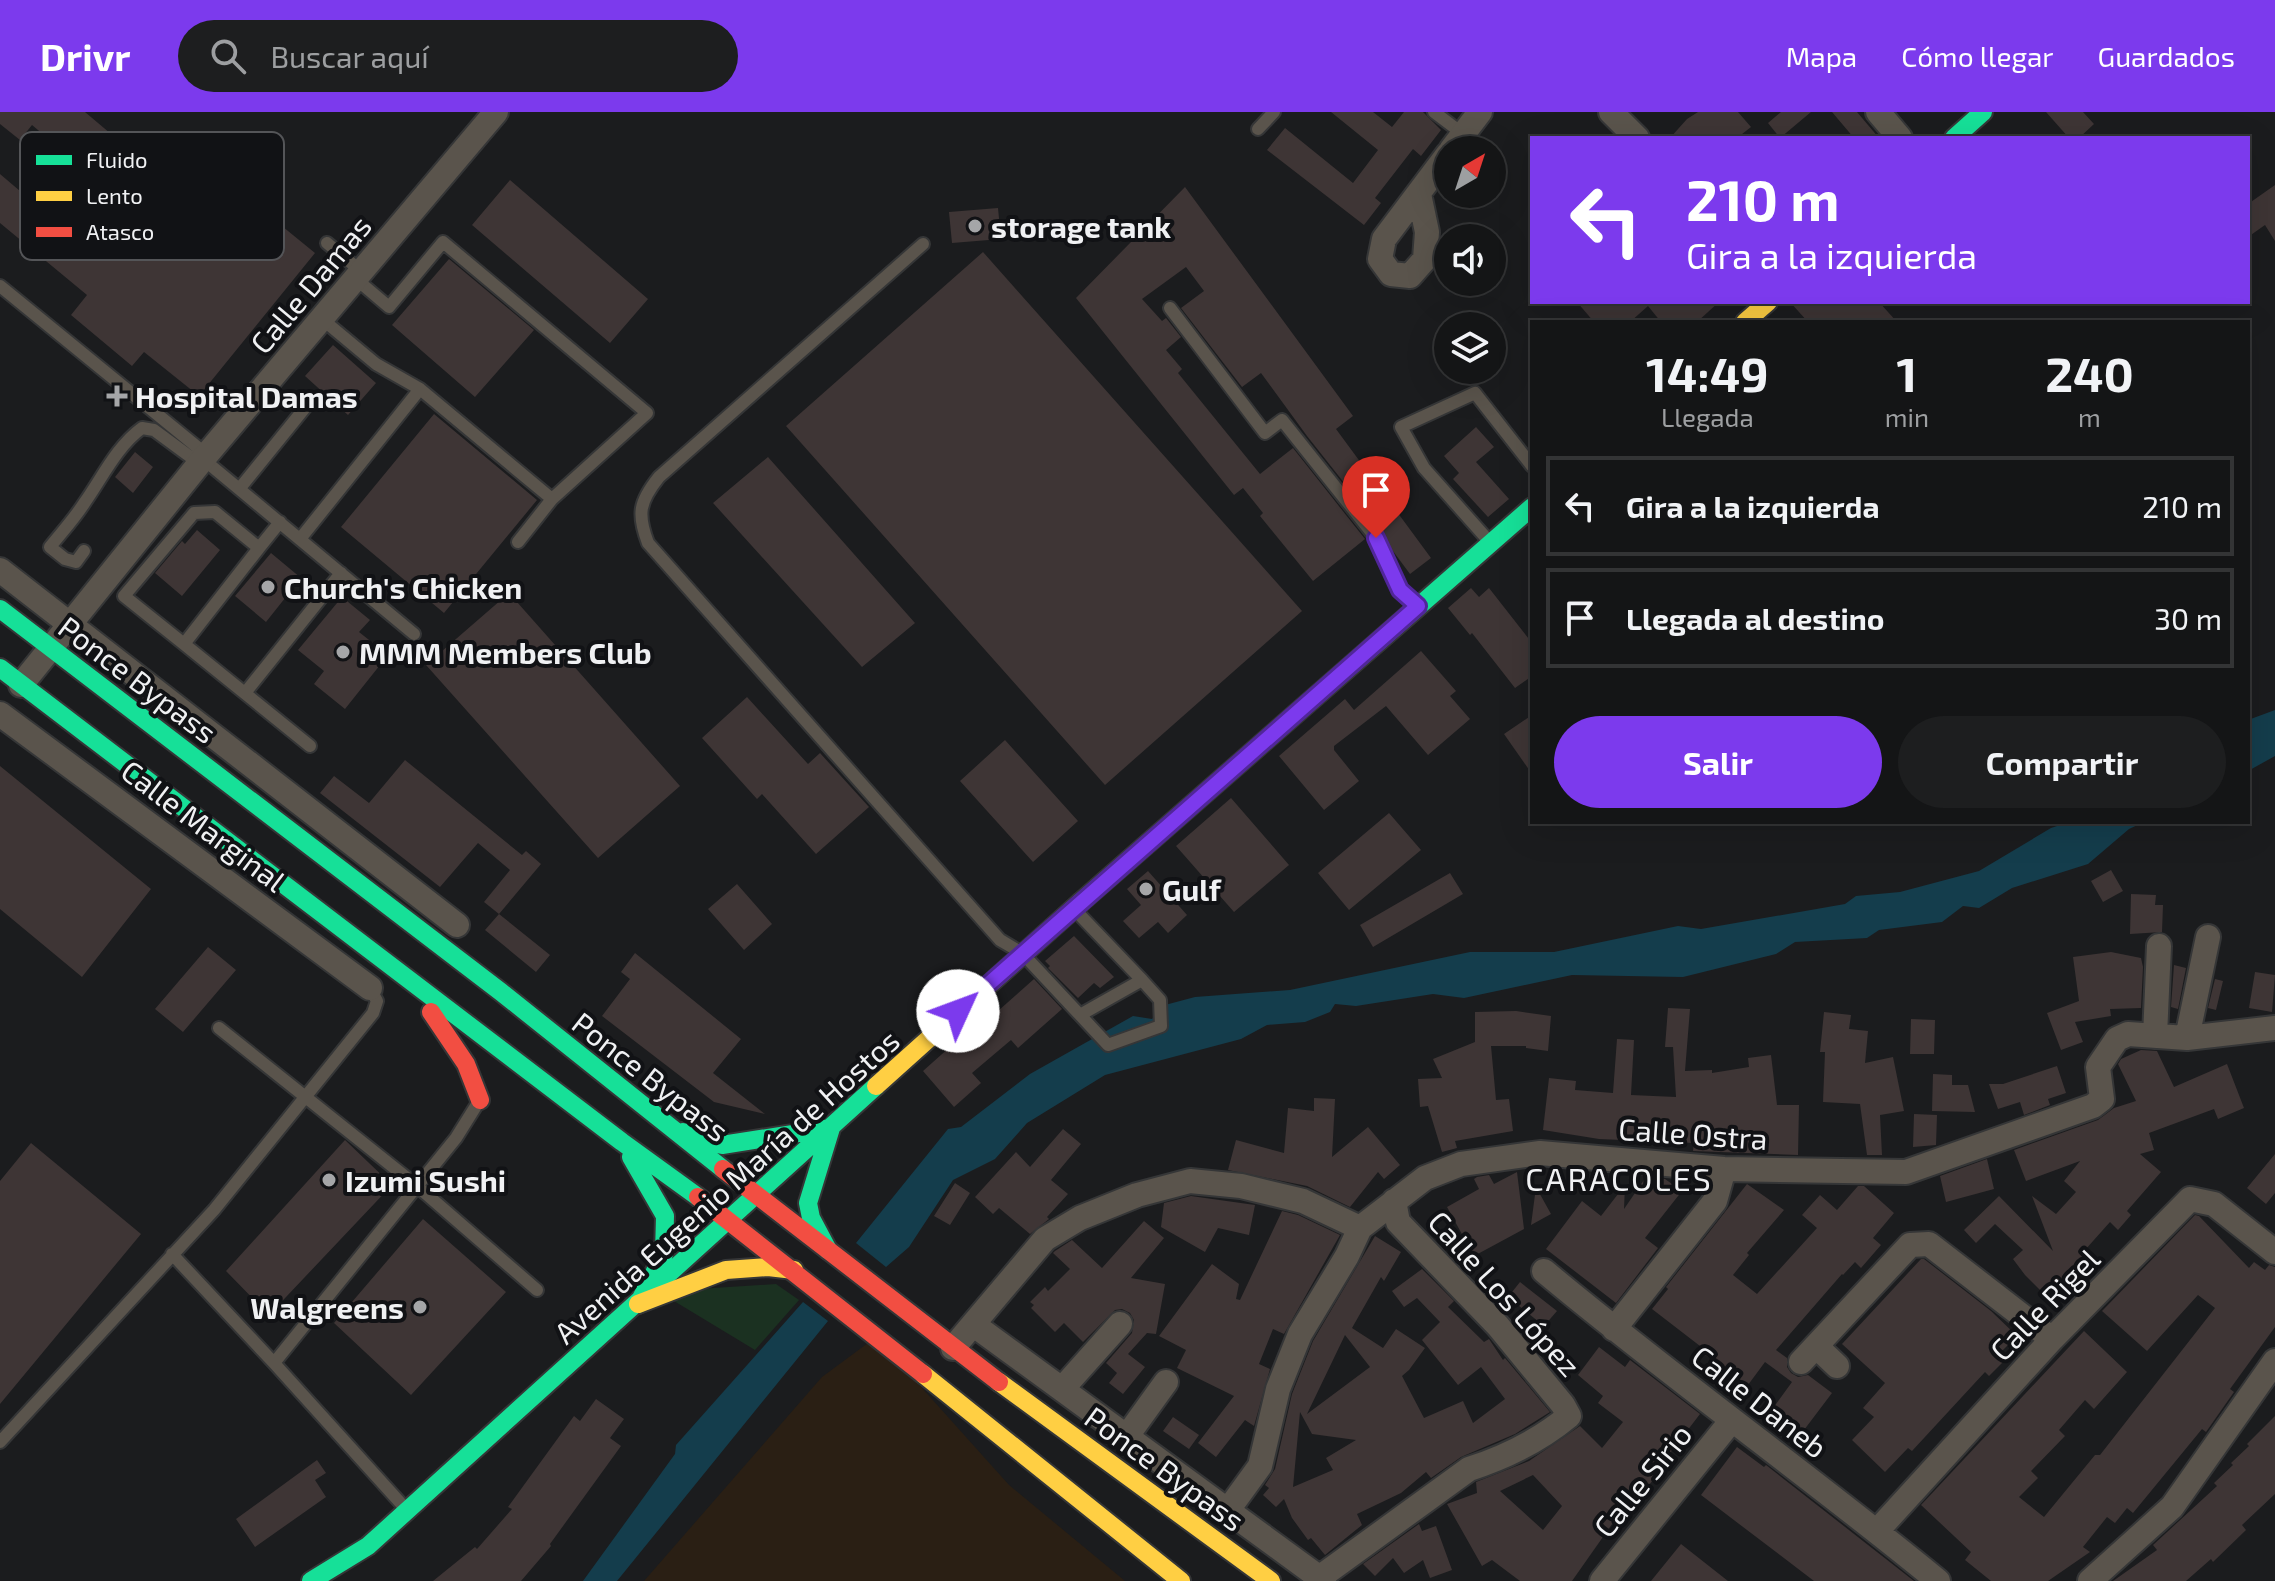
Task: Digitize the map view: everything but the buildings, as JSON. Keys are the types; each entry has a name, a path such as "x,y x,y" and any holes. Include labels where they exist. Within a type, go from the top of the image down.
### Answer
{"main road":[{"path":"1956,136 1983,112"},
{"path":"1747,320 1766,304"},
{"name":"Avenida Eugenio María de Hostos","path":"311,1581 368,1546 758,1196 1022,953 1530,509"},
{"name":"Ponce Bypass","path":"0,609 501,992 606,1078 953,1348 1271,1581"},
{"path":"0,668 622,1142 730,1220 1181,1581"},
{"path":"466,938 501,992"},
{"path":"398,970 461,1051 474,1076 480,1100"},
{"path":"675,1130 722,1145 831,1128 808,1203 811,1218 828,1251"},
{"path":"622,1142 665,1216 664,1254 638,1304"},
{"path":"638,1304 726,1270 768,1267 794,1270"}],"street":[{"name":"Calle Damas","path":"21,685 203,459 496,112"},
{"path":"1462,136 1480,112"},
{"path":"1611,112 1635,136"},
{"path":"1878,112 1898,136"},
{"path":"1419,194 1434,173"},
{"path":"0,570 466,938"},
{"name":"Calle Marginal","path":"0,714 370,988"},
{"path":"2187,1038 2208,937"},
{"path":"2155,1036 2159,946"},
{"name":"Calle Ostra","path":"1228,1510 1260,1466 1278,1389 1300,1334 1347,1256 1360,1228 1425,1178 1461,1164 1540,1153 1724,1169 1906,1172 2093,1106 2102,1099 2098,1067 2117,1039 2128,1034 2187,1038 2275,1028"},
{"path":"1598,1326 1715,1201 1724,1169"},
{"path":"953,1348 1045,1239 1080,1218 1123,1200 1190,1181 1241,1186 1303,1201 1360,1228"},
{"name":"Calle Rigel","path":"1877,1531 2052,1339 2190,1199 2214,1204 2275,1252"},
{"name":"Calle Los López","path":"1311,1576 1469,1469 1528,1444 1569,1416 1498,1326 1398,1222 1394,1201"},
{"path":"1837,1366 1809,1354 1910,1245 1929,1244 2052,1339"},
{"name":"Calle Daneb","path":"1544,1271 1598,1326 1732,1420 1938,1581"},
{"path":"1062,1389 1120,1324"},
{"path":"974,1325 1228,1510 1311,1576"},
{"path":"2090,1581 2172,1507 2275,1361"},
{"path":"1127,1436 1166,1382"},
{"name":"Calle Sirio","path":"1602,1581 1732,1420"}],"lane":[{"path":"1258,129 1274,112"},
{"path":"1434,112 1448,136"},
{"path":"327,243 389,307 443,242 647,413 552,499 518,542"},
{"path":"923,244 659,477 645,495 640,520 648,543 1000,940 1022,953 1108,1045 1161,1026 1160,1000 1073,908"},
{"path":"0,286 414,634"},
{"path":"1170,308 1265,433 1282,420 1376,538 1400,590 1418,606"},
{"path":"322,319 376,364 420,389 552,499"},
{"path":"300,539 420,389"},
{"path":"1491,543 1424,468 1401,427 1475,393 1530,463"},
{"path":"240,488 308,404"},
{"path":"84,551 76,562 65,559 50,547 85,504 134,434 142,428 154,430 203,459"},
{"path":"259,548 215,512 194,513 124,596 310,746"},
{"path":"184,644 280,522"},
{"path":"245,693 341,573"},
{"path":"1080,1015 1142,980"},
{"path":"0,1442 214,1210 373,1013 377,1001 370,988"},
{"path":"219,1028 417,1186 537,1290"},
{"path":"274,1363 456,1138 480,1100"},
{"path":"172,1254 407,1511"}],"shaded area":[{"path":"868,1343 913,1378 1009,1485 1125,1581 644,1581 822,1377"}],"green space":[{"path":"776,1284 799,1300 755,1350 674,1301 698,1289"}],"water":[{"path":"2275,710 2275,756 2250,770 2250,719"},
{"path":"2063,824 2140,824 2129,829 2088,864 2012,888 1979,908 1963,906 1942,922 1879,930 1867,938 1795,942 1776,954 1683,977 1572,975 1464,998 1433,994 1356,1006 1335,1004 1330,1012 1305,1022 1267,1025 1241,1039 1105,1075 1027,1123 995,1159 953,1180 909,1247 886,1267 856,1243 948,1129 961,1127 1030,1074 1133,1016 1152,1019 1165,1005 1195,997 1290,990 1470,952 1554,952 1678,926 1701,929 1845,904 1856,896 1900,892 1979,871"},
{"path":"803,1302 828,1321 617,1581 583,1581 675,1454 676,1445"}],"traffic: fast":[{"path":"1956,136 1983,112"},
{"path":"1081,902 1530,509"},
{"path":"0,609 501,992 723,1169"},
{"path":"0,668 698,1197"},
{"path":"311,1581 368,1546 876,1086"},
{"path":"683,1132 722,1145 831,1128 808,1203 811,1218 828,1250"},
{"path":"631,1157 665,1216 664,1254 638,1304"}],"traffic: slow":[{"path":"1747,320 1766,304"},
{"path":"876,1086 1081,902"},
{"path":"638,1304 726,1270 768,1267 794,1270"},
{"path":"923,1374 1181,1581"},
{"path":"999,1382 1271,1581"}],"traffic: jam":[{"path":"431,1012 466,1064 480,1100"},
{"path":"723,1169 999,1382"},
{"path":"698,1197 923,1374"}],"place":[{"name":"storage tank","path":"975,226"},
{"name":"Hospital Damas","path":"117,396"},
{"name":"Church's Chicken","path":"268,587"},
{"name":"MMM Members Club","path":"343,652"},
{"name":"Gulf","path":"1146,889"},
{"name":"Izumi Sushi","path":"329,1180"},
{"name":"Walgreens","path":"420,1307"}],"district":[{"name":"CARACOLES","path":"1619,1178"}],"route":[{"path":"958,1011 1418,606 1400,590 1376,538"}]}
